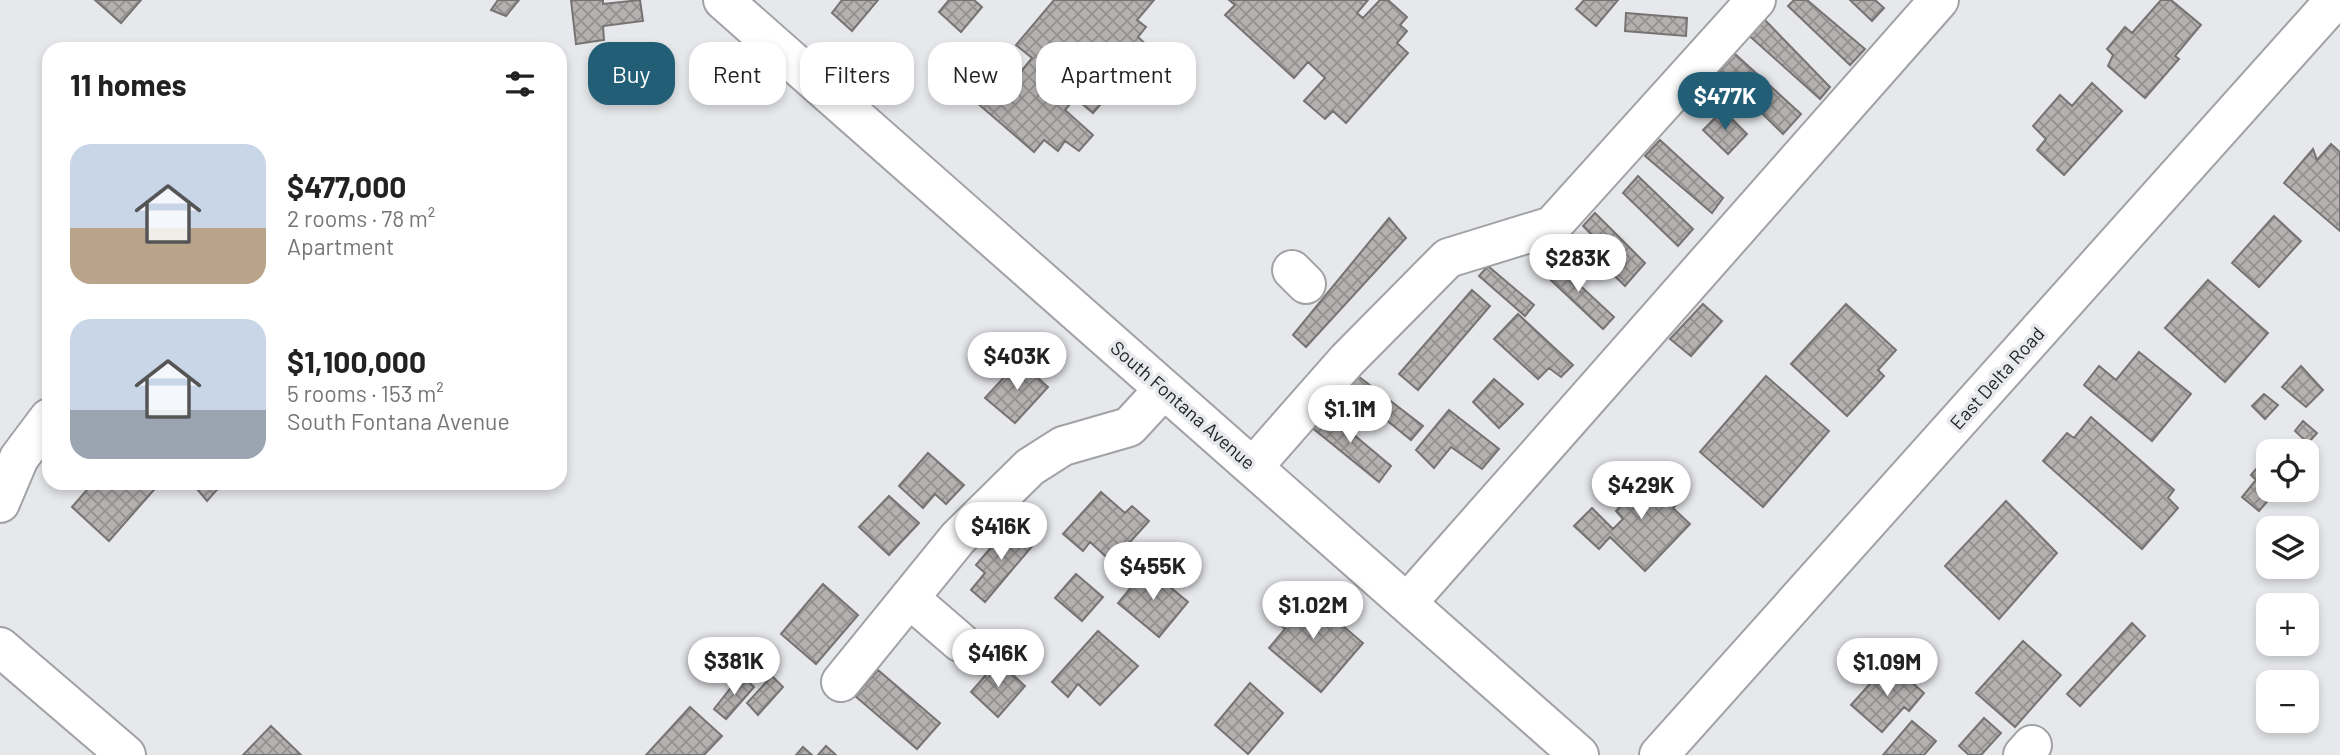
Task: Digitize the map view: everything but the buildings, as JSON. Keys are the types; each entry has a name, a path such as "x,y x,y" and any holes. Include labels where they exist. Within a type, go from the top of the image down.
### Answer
{"street":[{"path":"1253,467 1348,360 1448,258 1552,226 1756,0"},
{"path":"1407,603 1939,0"},
{"name":"East Delta Road","path":"1659,755 2335,0"},
{"name":"South Fontana Avenue","path":"749,8 1164,389 1579,755"},
{"path":"841,682 958,538 1030,467 1063,446 1129,427 1164,389"},
{"path":"0,503 19,458 42,427"},
{"path":"909,598 960,642"},
{"path":"0,647 126,755"}]}
